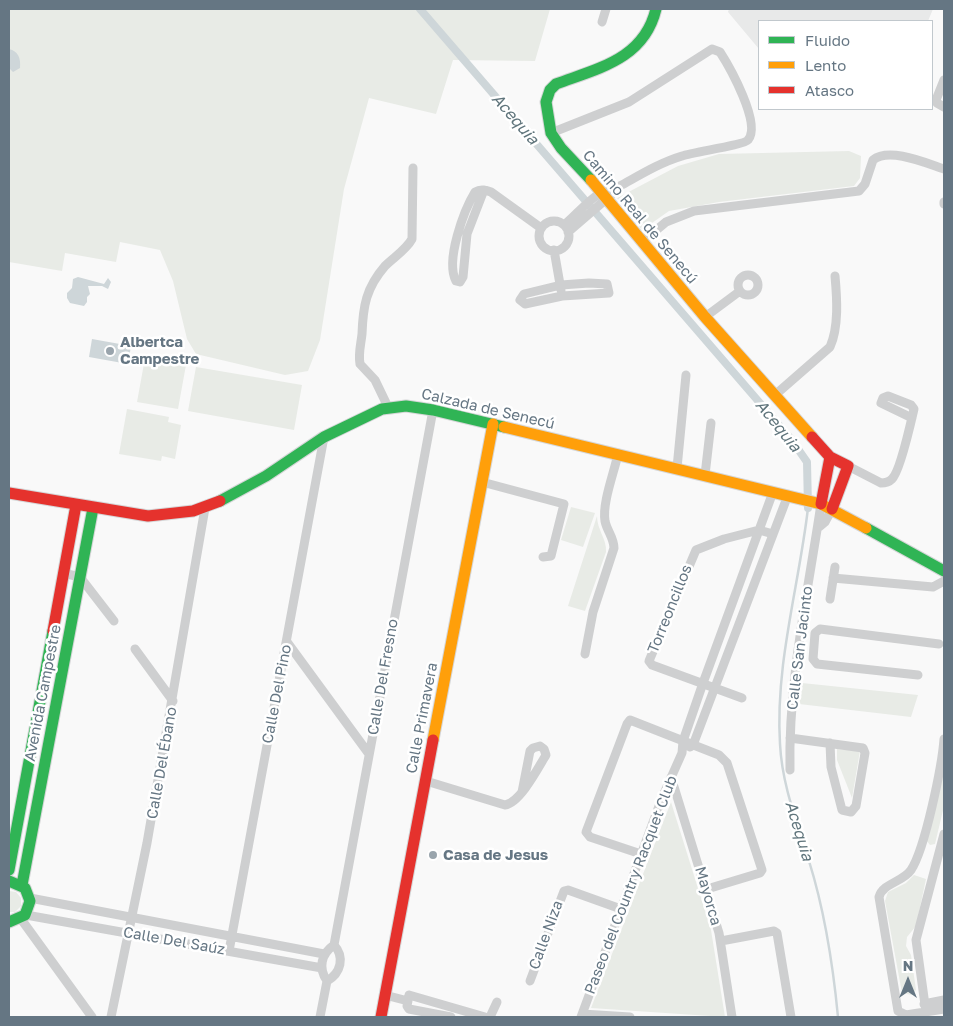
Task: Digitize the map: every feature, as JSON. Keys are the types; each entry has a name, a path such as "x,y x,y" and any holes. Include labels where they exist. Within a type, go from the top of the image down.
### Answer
{"street":[{"path":"602,22 606,9"},
{"name":"Camino Real de Senecú","path":"656,9 646,36 639,44 614,61 556,84 550,90 546,102 551,133 601,198 642,242 830,457"},
{"path":"551,133 629,102 712,50 720,52 736,78 745,100 751,130 748,140 743,144 700,150 676,157 653,167 601,198 566,228"},
{"path":"944,80 936,100 937,103 944,107"},
{"path":"642,242 666,222 694,211 859,191 865,184 872,160 881,156 908,158 944,169"},
{"path":"388,407 374,380 360,364 362,308 385,267 408,246 412,239 413,168"},
{"path":"463,233 484,190 491,192 541,228"},
{"path":"552,221 566,228 566,244 554,250 548,249 542,244 539,236 541,228 552,221"},
{"path":"554,250 562,296"},
{"path":"775,395 830,348 837,298 835,276"},
{"path":"597,283 606,284 609,287 609,293 562,296 525,304 520,300 524,294 561,285 597,283"},
{"path":"705,316 740,290"},
{"path":"677,468 686,375"},
{"name":"Calzada de Senecú","path":"9,493 148,516 175,515 205,508 230,497 266,476 324,437 388,407 406,406 433,410 493,424 821,504 944,571"},
{"name":"Calle Del Fresno","path":"320,1017 328,981 337,974 341,962 338,949 334,945 433,410"},
{"path":"821,504 830,457 881,483 892,479 896,475 912,418"},
{"path":"706,475 711,423"},
{"name":"Calle Primavera","path":"381,1017 493,424"},
{"name":"Calle Del Pino","path":"229,951 324,437"},
{"path":"585,654 593,612 614,548 606,523 605,511 618,454"},
{"path":"832,509 848,466"},
{"path":"482,482 564,504 551,556 543,557"},
{"name":"Paseo del Country Racquet Club","path":"582,1016 641,854 682,753 683,741 703,683 773,492"},
{"path":"682,753 694,745 788,495"},
{"name":"Calle San Jacinto","path":"790,770 790,738 799,641 819,527 821,504"},
{"name":"Avenida Campestre","path":"9,870 76,505"},
{"name":"Avenida Campestre","path":"22,885 93,508"},
{"name":"Calle Del Ébano","path":"111,1017 173,701 205,508"},
{"name":"Calle San Jacinto","path":"819,527 825,522 832,509"},
{"name":"Torreoncillos","path":"703,683 652,665 649,660 693,553 699,547 724,538 759,530 773,534"},
{"path":"830,599 835,567"},
{"path":"63,573 80,577 114,621"},
{"path":"833,578 933,587 944,581"},
{"path":"58,604 74,609"},
{"path":"918,675 817,664 813,659 815,633 820,629 939,644"},
{"path":"799,641 815,642"},
{"path":"287,642 369,754"},
{"path":"135,648 173,701"},
{"path":"703,683 742,698"},
{"path":"641,854 590,837 586,832 628,722 633,720 722,757 727,762 762,868 760,873 707,889"},
{"path":"34,731 50,734"},
{"path":"790,738 830,743 863,748 865,750 856,806 851,812 842,810 831,767 830,743"},
{"path":"944,739 918,857 907,875 886,888 879,897 898,1011 906,1015 944,1000"},
{"name":"Mayorca","path":"671,777 707,889 721,941 732,1017"},
{"path":"426,781 504,805 512,804 522,792"},
{"path":"16,833 31,836"},
{"path":"925,1008 916,940 944,834"},
{"path":"918,857 935,863"},
{"path":"9,881 22,885 30,898 23,917"},
{"name":"Calle Niza","path":"530,981 564,891 568,890 621,909"},
{"name":"Calle Del Saúz","path":"30,898 324,954"},
{"path":"9,922 23,917"},
{"path":"23,917 92,1017"},
{"name":"Calle Del Saúz","path":"23,917 129,932 322,968"},
{"path":"721,941 777,932 791,1017"},
{"path":"328,981 322,968 324,954 334,945"},
{"path":"451,1017 409,1009 409,995 412,994 485,1017"},
{"path":"385,995 408,1001"},
{"path":"490,1017 496,1002"},
{"path":"925,1008 944,1009"},
{"path":"582,1016 630,1017"}],"shaded area":[{"path":"9,9 550,9 535,61 453,60 436,114 369,98 344,189 320,340 308,371 285,375 196,354 187,339 173,281 160,250 120,242 116,262 65,253 62,271 9,262"},
{"path":"729,9 933,9 928,20 758,20 758,48 728,12"},
{"path":"9,49 17,53 20,61 20,68 13,72 9,68"},
{"path":"849,151 861,156 860,178 854,186 719,202 669,211 642,230 617,198 678,166 719,154"},
{"path":"78,277 104,284 108,278 111,282 108,289 102,286 88,286 90,294 84,306 70,303 67,298 67,293 72,288 73,279"},
{"name":"Albertca Campestre","path":"92,339 131,346 128,364 89,357"},
{"path":"145,358 186,365 178,409 137,402"},
{"path":"196,367 302,385 294,430 188,411"},
{"path":"127,409 169,417 168,422 181,425 175,459 162,456 161,461 119,454"},
{"path":"571,507 595,513 583,547 561,540"},
{"path":"597,516 606,552 585,611 568,606"},
{"path":"802,683 918,695 911,717 799,704"},
{"path":"837,749 860,751 852,798 837,760"},
{"path":"944,759 944,806 935,844 930,845 926,840 930,832"},
{"path":"671,802 711,930 725,1017 591,1008"},
{"path":"914,875 926,879 916,926 907,937 906,946 911,955 916,990 912,995 902,993 885,901 888,892 906,883"},
{"path":"9,891 16,892 21,898 21,906 15,912 9,912"}],"waterway":[{"name":"Acequia","path":"420,9 791,439 807,462 808,508"},
{"name":"Acequia","path":"808,508 784,655 779,714 780,744 787,789 815,880 824,919 838,1017"}],"traffic: fast":[{"path":"591,180 561,148 551,133 546,102 550,90 556,84 588,73 618,59 630,50 641,40 650,26 656,9"},
{"path":"220,501 266,476 324,437 382,409 406,406 433,410 504,427"},
{"path":"22,885 93,508"},
{"path":"866,528 944,571"},
{"path":"9,870 53,631"},
{"path":"9,881 25,888 30,901 25,915 9,922"}],"traffic: slow":[{"path":"591,180 705,317 812,437"},
{"path":"433,740 493,424"},
{"path":"504,427 821,504 866,528"}],"traffic: jam":[{"path":"812,437 830,457 848,466 832,509"},
{"path":"821,504 830,457"},
{"path":"9,493 148,516 193,511 220,501"},
{"path":"53,631 76,505"},
{"path":"381,1017 433,740"}],"place":[{"name":"Albertca Campestre","path":"110,351"},
{"name":"Casa de Jesus","path":"433,855"}]}
